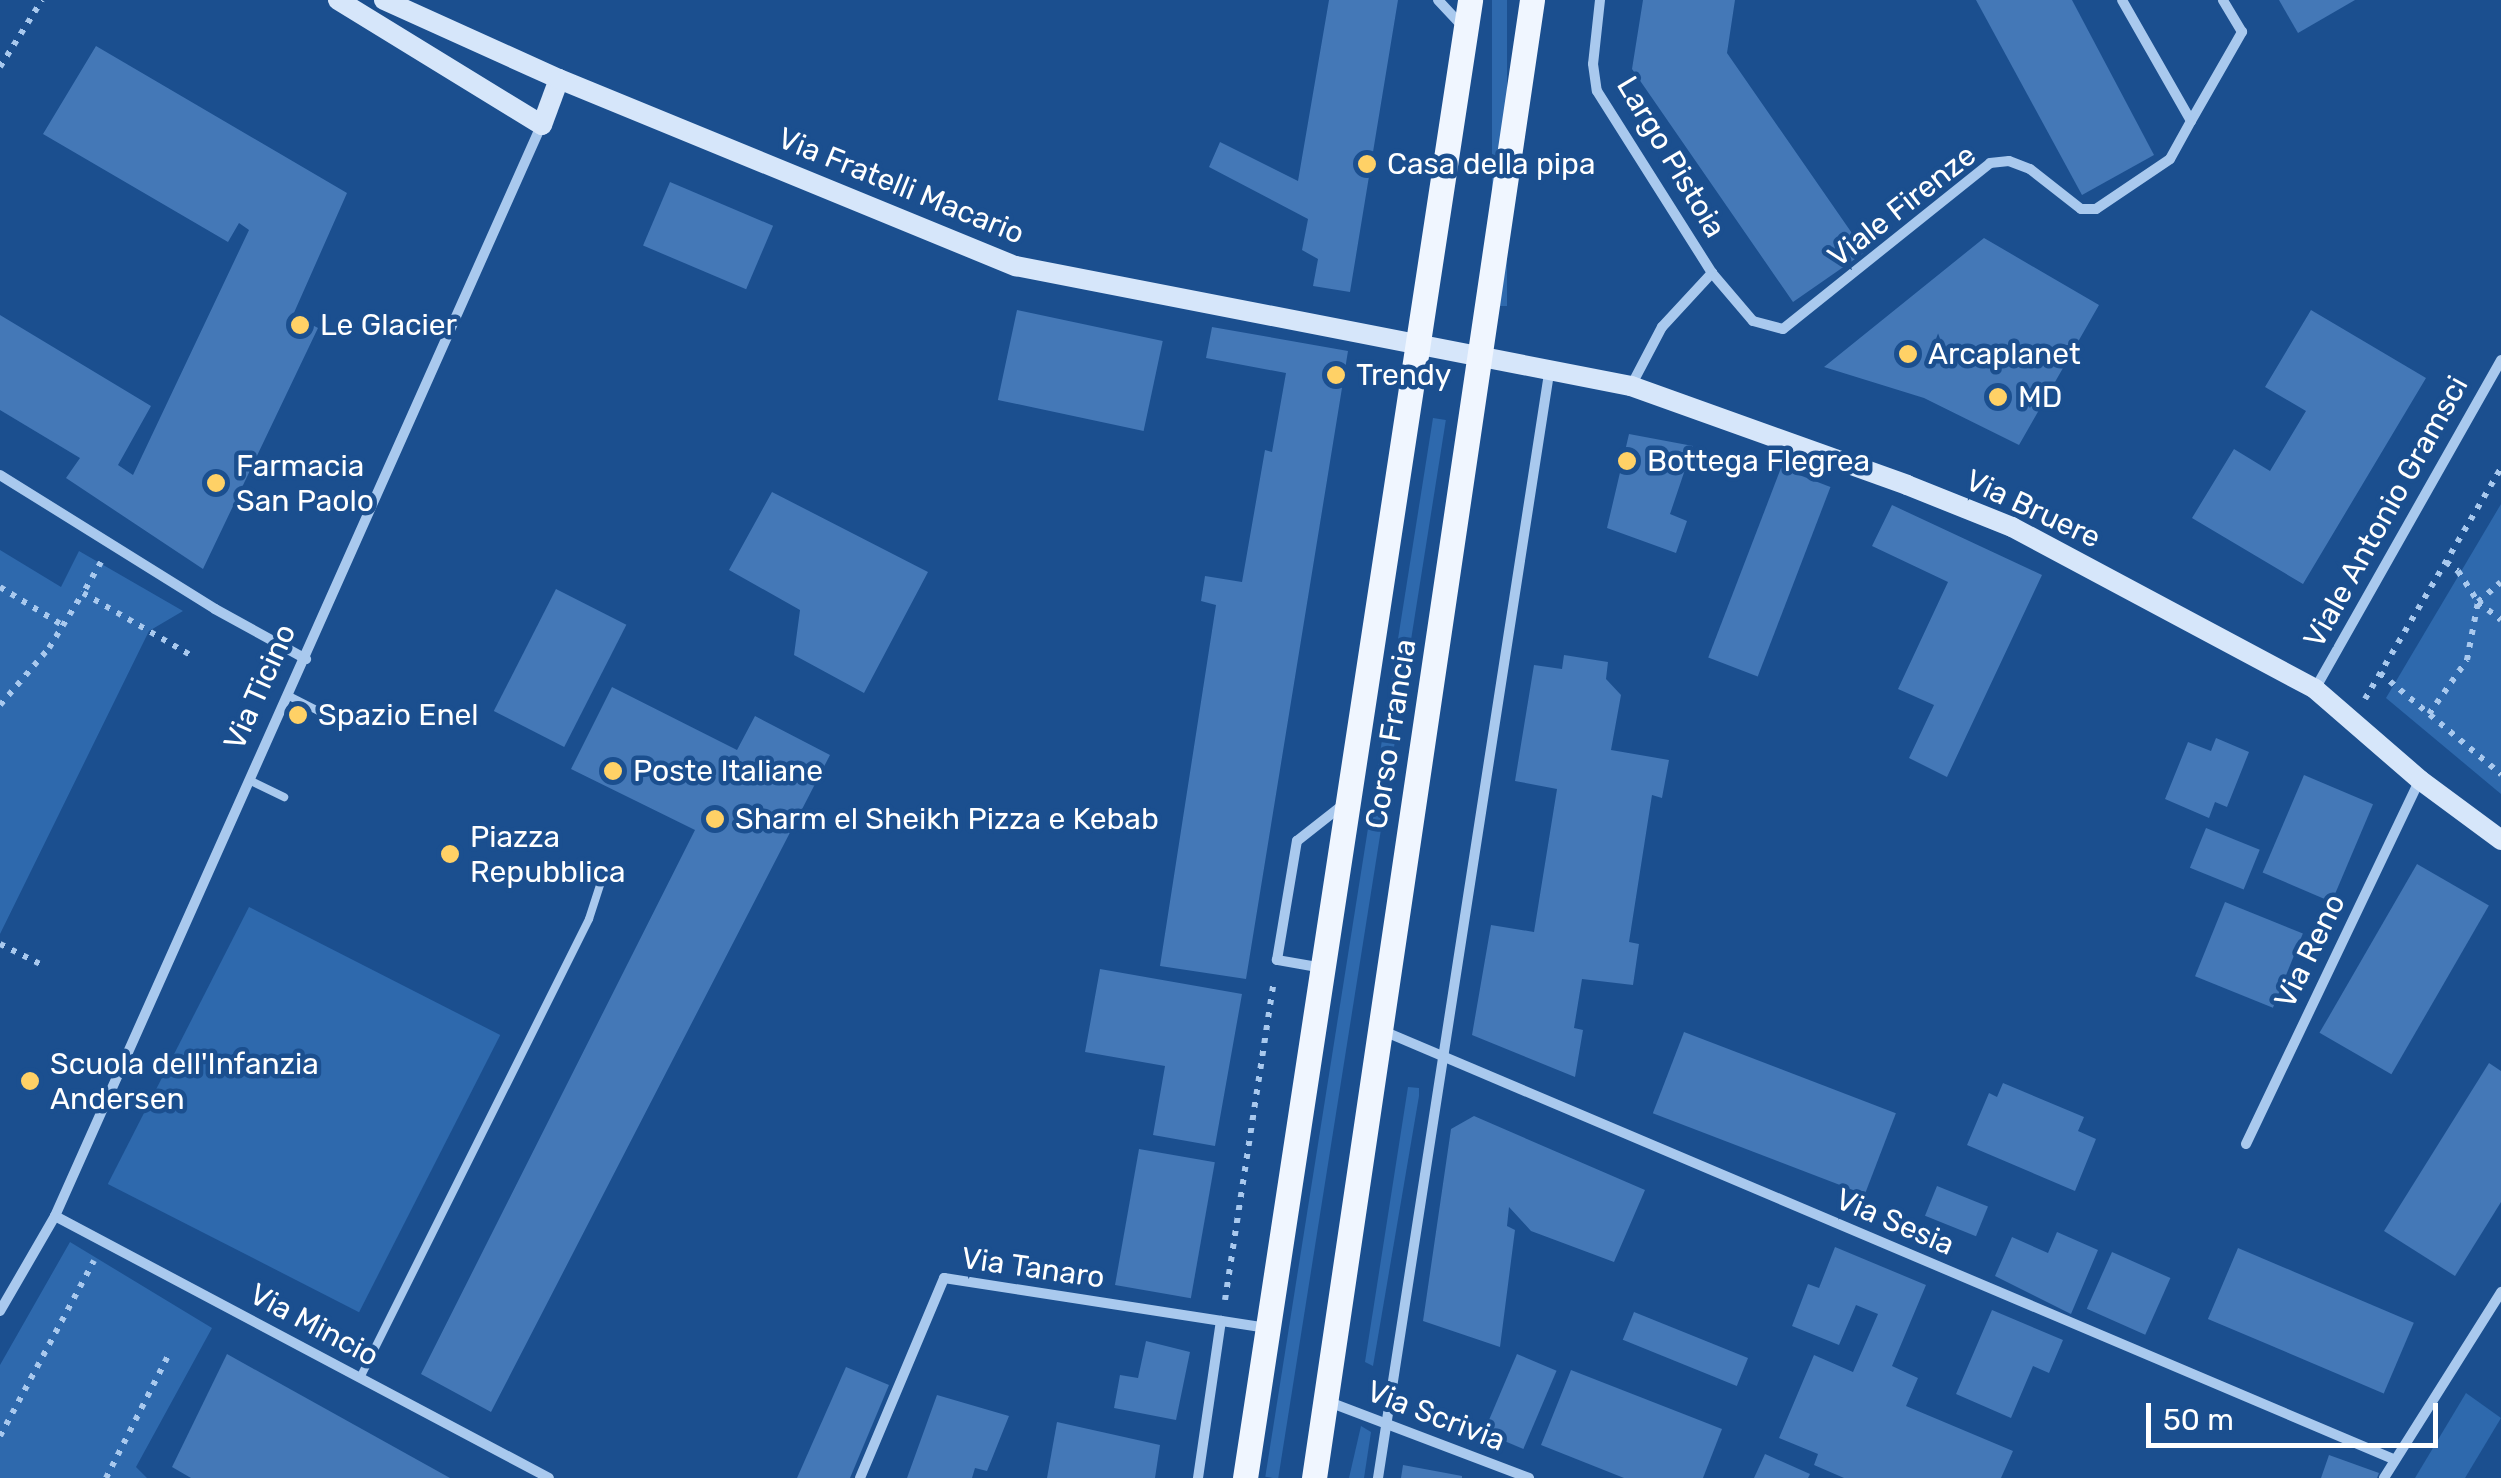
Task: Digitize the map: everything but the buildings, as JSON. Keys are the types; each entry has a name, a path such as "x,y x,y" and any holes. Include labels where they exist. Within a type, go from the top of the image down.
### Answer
{"main road":[{"name":"Corso Francia","path":"1245,1478 1470,0"},
{"name":"Corso Francia","path":"1314,1478 1532,0"}],"street":[{"path":"338,0 542,124"},
{"name":"Via Fratelli Macario","path":"384,0 560,79 1016,266 1354,329 1480,359"},
{"path":"1438,0 1465,29"},
{"name":"Largo Pistoia","path":"1600,0 1593,64 1597,91 1712,273 1753,320 1784,329"},
{"path":"2122,0 2192,121"},
{"name":"Viale Firenze","path":"1784,329 1990,163 2009,161 2030,170 2080,209 2096,210 2170,159 2242,32 2224,0"},
{"name":"Via Ticino","path":"0,1311 55,1216 306,659 560,79"},
{"name":"Largo Pistoia","path":"1631,386 1662,327 1712,273"},
{"name":"Via Bruere","path":"1480,359 1631,386 1821,453 2012,527 2315,689 2420,780 2501,840"},
{"name":"Viale Antonio Gramsci","path":"2315,689 2501,360"},
{"path":"1378,1478 1550,372"},
{"path":"0,475 306,659"},
{"name":"Via Reno","path":"2246,1144 2420,780"},
{"name":"Corso Francia","path":"1277,960 1298,841 1349,800"},
{"path":"1277,960 1324,968"},
{"name":"Via Sesia","path":"1380,1029 1445,1060 2393,1459"},
{"name":"Via Mincio","path":"55,1216 548,1478"},
{"name":"Via Tanaro","path":"860,1478 944,1278 1268,1328"},
{"path":"2384,1478 2501,1292"},
{"path":"1198,1478 1221,1321"},
{"name":"Via Scrivia","path":"1326,1400 1528,1478"}],"lane":[{"path":"289,696 322,713"},
{"path":"251,781 284,797"},
{"path":"360,1378 589,919 602,879"}],"path":[{"path":"0,67 42,0"},
{"path":"2352,721 2501,468"},
{"path":"0,705 64,626 112,544"},
{"path":"2446,562 2458,571 2478,602 2501,620"},
{"path":"2429,714 2467,660 2478,602 2501,582"},
{"path":"0,587 64,626"},
{"path":"83,592 192,656"},
{"path":"2380,673 2501,774"},
{"path":"0,944 44,966"},
{"path":"1221,1321 1277,960"},
{"path":"0,1436 105,1242"},
{"path":"106,1478 168,1354"}],"shaded area":[{"path":"1492,0 1507,0 1507,306 1492,306"},
{"path":"1433,418 1446,420 1278,1478 1265,1477"},
{"path":"2501,504 2501,794 2386,698"},
{"path":"0,550 61,587 79,551 183,611 149,631 0,934"},
{"path":"249,907 500,1035 359,1312 108,1184"},
{"path":"1408,1087 1419,1088 1419,1096 1373,1366 1365,1362"},
{"path":"70,1242 212,1328 136,1467 147,1478 0,1478 0,1365"},
{"path":"2466,1393 2501,1418 2465,1478 2415,1478"},
{"path":"1361,1426 1371,1432 1364,1478 1349,1478"}],"place":[{"name":"Casa della pipa","path":"1367,164"},
{"name":"Le Glacier","path":"300,325"},
{"name":"Arcaplanet","path":"1908,354"},
{"name":"Trendy","path":"1336,375"},
{"name":"MD","path":"1998,397"},
{"name":"Bottega Flegrea","path":"1627,461"},
{"name":"Farmacia San Paolo","path":"216,483"},
{"name":"Spazio Enel","path":"298,715"},
{"name":"Poste Italiane","path":"613,771"},
{"name":"Sharm el Sheikh Pizza e Kebab","path":"715,819"},
{"name":"Piazza Repubblica","path":"450,854"},
{"name":"Scuola dell'Infanzia Andersen","path":"30,1081"}]}
